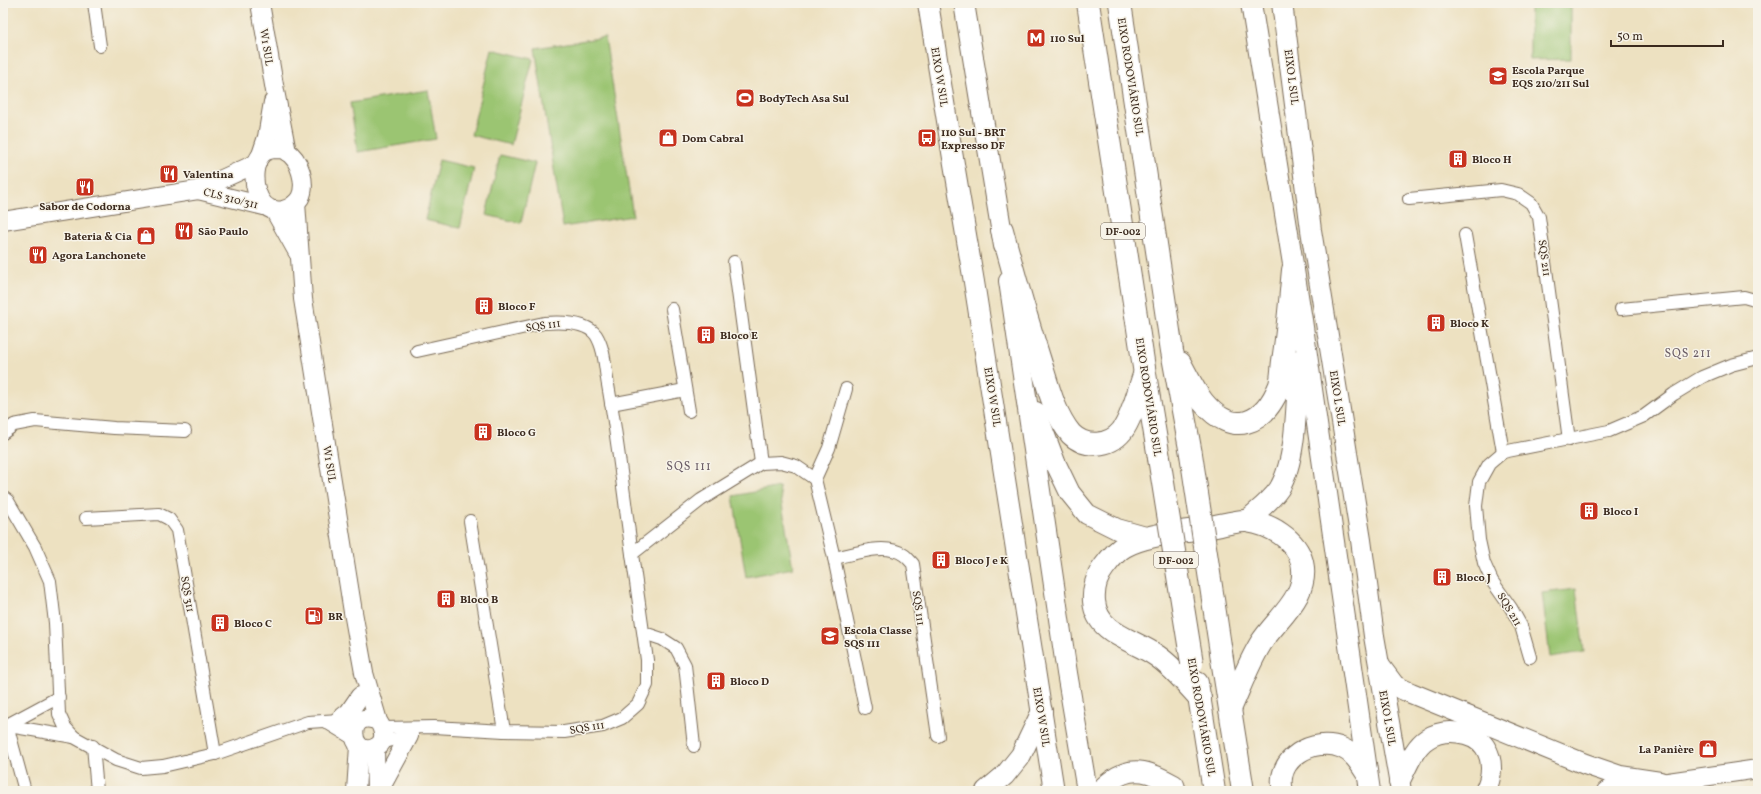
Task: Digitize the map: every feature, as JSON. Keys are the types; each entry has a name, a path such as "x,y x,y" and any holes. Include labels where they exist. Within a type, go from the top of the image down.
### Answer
{"highway":[{"name":"EIXO RODOVIÁRIO SUL","path":"1088,3 1145,374 1192,663 1200,698 1214,791"},
{"name":"EIXO RODOVIÁRIO SUL","path":"1120,3 1172,351 1191,454 1243,791"},
{"path":"1002,230 1046,379 1058,413 1072,434 1089,444 1107,443 1122,432 1145,374"},
{"path":"1172,351 1202,401 1217,416 1230,423 1249,423 1265,411 1280,384 1293,270"},
{"path":"1200,698 1176,672 1156,656 1117,636 1106,627 1098,615 1094,601 1094,587 1100,572 1110,558 1125,546 1149,538 1246,521 1267,527 1284,536 1296,547 1302,562 1303,577 1297,596 1262,642 1249,665 1230,709"}],"main road":[{"name":"EIXO W SUL","path":"928,3 1054,791"},
{"path":"964,3 1002,230 1021,373 1067,673 1087,791"},
{"path":"1251,3 1302,320 1369,784"},
{"name":"EIXO L SUL","path":"1282,3 1311,230 1379,665 1400,787"},
{"path":"1246,521 1278,490 1287,473 1292,456 1302,320"},
{"path":"1021,373 1055,462 1070,492 1083,509 1087,514 1117,529 1149,538"},
{"path":"1379,665 1395,686 1585,764 1652,785"},
{"path":"986,791 1004,775 1021,755 1042,710"},
{"path":"1400,787 1415,752 1426,739 1441,732 1458,732 1474,738 1485,747 1491,763 1491,779 1485,791"},
{"path":"1283,791 1281,783 1284,769 1296,754 1312,745 1326,743 1342,748 1354,756 1369,784"},
{"path":"1100,791 1119,775 1136,771 1153,774 1174,785 1176,791"}],"street":[{"path":"94,3 100,46"},
{"name":"W1 SUL","path":"260,3 287,152"},
{"name":"W1 SUL","path":"259,159 267,137 275,91"},
{"path":"274,149 287,152 295,160 300,170 303,182 302,193 296,203 290,208 269,208 258,195 255,173 259,159 268,150 274,149"},
{"name":"CLS 310/311","path":"3,221 198,190 259,159"},
{"name":"CLS 310/311","path":"198,190 269,208"},
{"name":"SQS 211","path":"1409,198 1501,190 1518,194 1531,203 1539,217 1569,440"},
{"name":"W1 SUL","path":"296,203 299,256 304,299 353,612 364,672 369,734 376,791"},
{"name":"W1 SUL","path":"269,208 299,256"},
{"path":"1465,235 1503,452 1569,440 1616,428 1644,416 1674,394 1702,377 1731,365 1758,358"},
{"path":"734,262 761,463"},
{"path":"1620,309 1744,297 1758,300"},
{"path":"672,309 685,390 690,411"},
{"name":"SQS 111","path":"369,734 434,727 504,731 564,732 603,726 622,718 638,704 647,685 647,660 644,633 611,404 602,351 595,334 581,326 565,322 544,323 417,351"},
{"path":"846,389 829,448 815,479 834,558 865,708"},
{"path":"611,404 685,390"},
{"path":"3,433 14,425 34,421 114,428 185,431"},
{"name":"SQS 211","path":"1503,452 1489,464 1479,482 1476,506 1479,540 1484,564 1492,581 1511,608 1521,626 1530,657"},
{"path":"632,554 701,500 761,463 781,462 796,466 815,479"},
{"path":"3,497 8,501 35,547 50,581 55,623 59,714 65,727 74,737"},
{"name":"SQS 311","path":"86,518 159,514 169,519 177,530 215,754"},
{"path":"470,521 504,731"},
{"name":"SQS 111","path":"834,558 880,549 890,550 904,555 913,564 938,736"},
{"path":"644,633 662,639 676,648 685,666 694,746"},
{"name":"W1 SUL","path":"356,791 369,734 360,696 364,672"},
{"path":"332,721 350,712 360,696"},
{"path":"5,725 59,697"},
{"path":"5,725 74,737 93,746 116,760 141,768 163,766 215,754 308,722 332,721 369,734"},
{"path":"5,725 25,791"},
{"name":"SQS 111","path":"369,734 409,736 434,727"},
{"path":"379,791 409,736"},
{"path":"93,746 97,791"},
{"path":"1606,791 1758,769"}],"green space":[{"path":"1530,3 1571,3 1571,59 1530,60"},
{"path":"605,37 633,216 563,227 535,48"},
{"path":"492,49 533,59 511,145 471,135"},
{"path":"428,90 436,139 358,152 350,103"},
{"path":"500,155 535,163 521,223 486,215"},
{"path":"439,160 474,168 460,228 425,220"},
{"path":"779,487 793,568 746,577 733,496"},
{"path":"1576,589 1584,652 1550,657 1542,593"}],"place":[{"name":"110 Sul","path":"1036,38"},
{"name":"Escola Parque EQS 210/211 Sul","path":"1498,76"},
{"name":"BodyTech Asa Sul","path":"745,98"},
{"name":"Dom Cabral","path":"668,138"},
{"name":"110 Sul - BRT Expresso DF","path":"927,138"},
{"name":"Bloco H","path":"1458,159"},
{"name":"Valentina","path":"169,174"},
{"name":"Sabor de Codorna","path":"85,187"},
{"name":"São Paulo","path":"184,231"},
{"name":"Bateria & Cia","path":"146,236"},
{"name":"Agora Lanchonete","path":"38,255"},
{"name":"Bloco F","path":"484,306"},
{"name":"Bloco K","path":"1436,323"},
{"name":"Bloco E","path":"706,335"},
{"name":"Bloco G","path":"483,432"},
{"name":"Bloco I","path":"1589,511"},
{"name":"Bloco J e K","path":"941,560"},
{"name":"Bloco J","path":"1442,577"},
{"name":"Bloco B","path":"446,599"},
{"name":"BR","path":"314,616"},
{"name":"Bloco C","path":"220,623"},
{"name":"Escola Classe SQS 111","path":"830,636"},
{"name":"Bloco D","path":"716,681"},
{"name":"La Panière","path":"1708,749"}],"district":[{"name":"SQS 211","path":"1688,353"},
{"name":"SQS 111","path":"689,466"}]}
